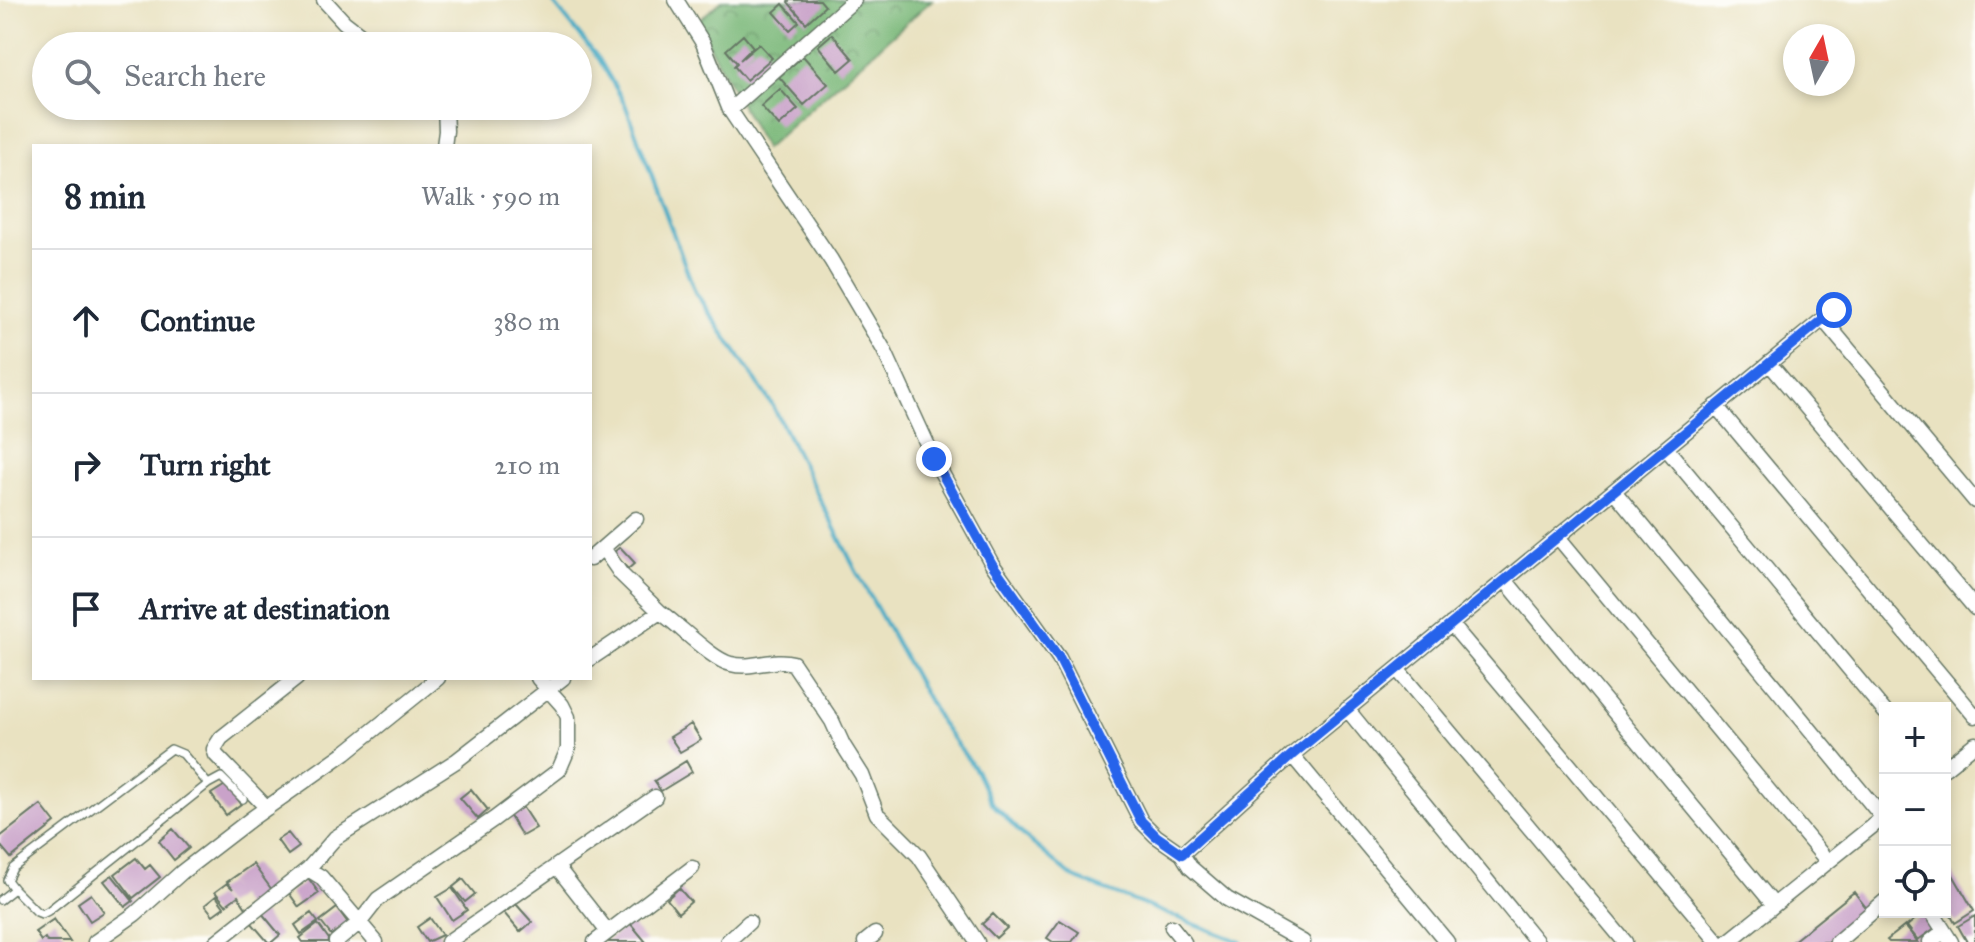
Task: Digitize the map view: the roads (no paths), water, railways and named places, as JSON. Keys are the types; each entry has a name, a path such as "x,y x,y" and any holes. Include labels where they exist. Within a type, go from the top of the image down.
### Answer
{"street":[{"path":"324,0 357,32"},
{"path":"676,0 703,43 730,110 831,260 884,350 934,459 992,564 1059,658 1141,821 1182,854 1190,867 1227,899 1303,942"},
{"path":"730,110 854,0"},
{"path":"444,144 446,120"},
{"path":"1182,854 1347,709 1828,315 1975,501"},
{"path":"1769,363 1975,608"},
{"path":"1716,406 1975,716"},
{"path":"1666,448 1879,705"},
{"path":"1614,491 1879,811"},
{"path":"592,557 636,519"},
{"path":"1558,537 1828,862"},
{"path":"603,548 621,574 660,612 727,664 761,666 777,659 793,663 832,721 862,775 877,814 919,856 977,942"},
{"path":"1505,580 1774,905"},
{"path":"592,658 660,612"},
{"path":"1451,624 1718,942"},
{"path":"1397,669 1625,942"},
{"path":"267,808 216,755 214,749 221,738 294,680"},
{"path":"95,942 135,914 182,872 346,752 436,680"},
{"path":"216,942 308,869 335,838 456,761 542,684 562,705 568,717 568,749 559,770 378,899 360,922 336,942"},
{"path":"1347,709 1537,942"},
{"path":"1951,763 1975,744"},
{"path":"1292,755 1447,942"},
{"path":"448,942 655,797"},
{"path":"1728,942 1879,821"},
{"path":"557,867 608,932"},
{"path":"595,942 692,868"},
{"path":"308,869 321,877 376,942"},
{"path":"1837,942 1879,906"},
{"path":"1930,942 1947,936 1936,918"},
{"path":"727,942 749,922"},
{"path":"1172,927 1184,942"}],"lane":[{"path":"208,784 183,754 171,749 13,868 7,880 42,914 208,784 221,777 243,799"},
{"path":"0,900 14,889"}],"waterway":[{"path":"551,0 577,32"},
{"path":"592,50 625,104 695,292 773,406 856,571 941,723 976,770 991,802 1026,838 1074,878 1241,942"}]}
